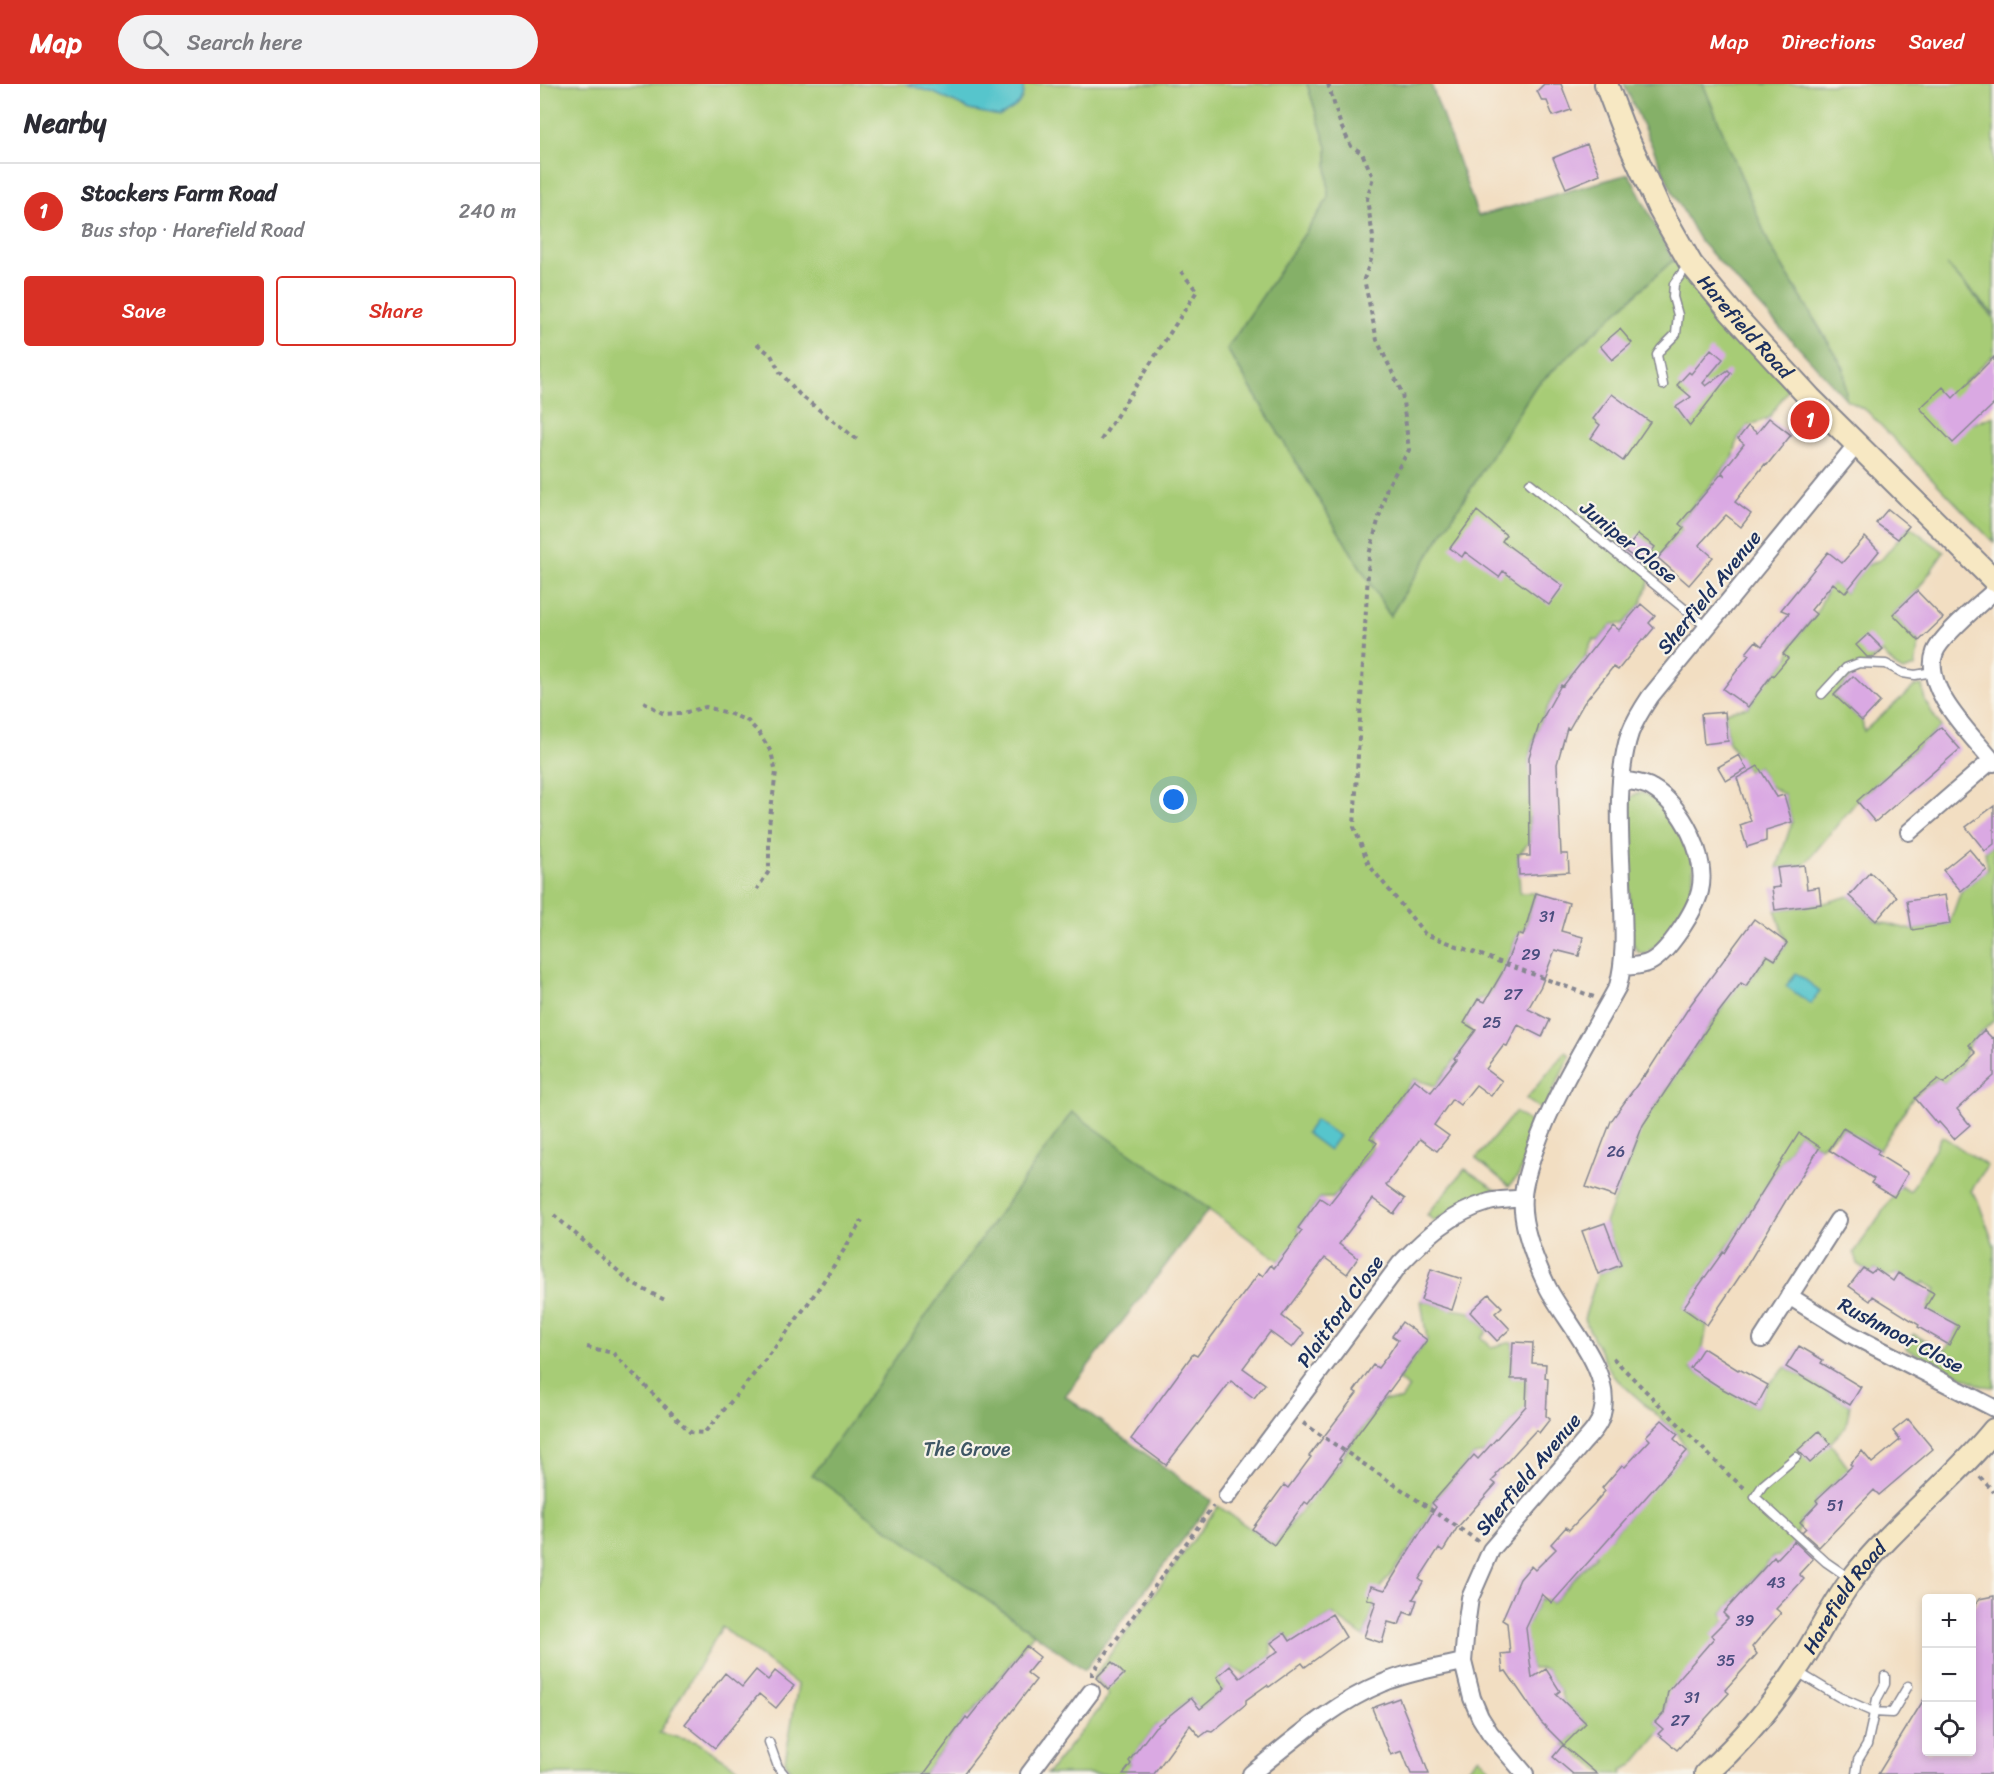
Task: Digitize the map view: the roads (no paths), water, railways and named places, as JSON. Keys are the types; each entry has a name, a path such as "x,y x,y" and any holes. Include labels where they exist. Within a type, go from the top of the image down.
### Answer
{"street":[{"name":"Harefield Road","path":"1606,84 1624,131 1659,208 1690,262 1731,312 1810,398 1994,580"},
{"name":"Sherfield Avenue","path":"1525,1774 1490,1733 1472,1698 1463,1662 1466,1627 1470,1598 1491,1550 1596,1428 1602,1414 1603,1389 1592,1360 1549,1288 1534,1255 1525,1225 1522,1198 1540,1135 1558,1092 1618,986 1623,968 1621,780 1629,736 1636,719 1650,697 1857,444"},
{"path":"1909,832 1993,761 1942,699 1933,672 1935,651 1947,636 1994,591"},
{"path":"1621,780 1642,783 1663,796 1685,823 1697,847 1700,865 1700,891 1679,933 1664,951 1650,962 1623,968"},
{"name":"Plaitford Close","path":"1227,1496 1400,1264 1423,1240 1446,1221 1469,1210 1491,1202 1522,1198"},
{"path":"1762,1339 1838,1220"},
{"name":"Rushmoor Close","path":"1789,1296 1850,1334 1994,1408"},
{"name":"Harefield Road","path":"1706,1774 1733,1749 1765,1712 1796,1670 1852,1580 1882,1545 1965,1463 1994,1430"},
{"path":"1251,1774 1303,1732 1359,1694 1394,1679 1463,1662"},
{"path":"1029,1774 1091,1692"}],"lane":[{"path":"1663,385 1657,355 1676,333 1674,284 1690,262"},
{"name":"Juniper Close","path":"1530,483 1708,628"},
{"path":"1822,694 1846,668 1859,663 1886,664 1903,674 1933,672"},
{"path":"1796,1457 1763,1485 1755,1497 1826,1562 1852,1580"},
{"path":"1796,1670 1839,1697 1873,1712 1892,1713 1908,1686"},
{"path":"1856,1774 1858,1760 1867,1745 1877,1699 1886,1684 1885,1676"},
{"path":"769,1742 778,1767 784,1774"}],"water":[{"path":"905,84 1023,84 1023,96 1010,111 999,116 970,110 934,93"},
{"path":"1796,973 1820,991 1811,1004 1786,986"},
{"path":"1315,1120 1339,1136 1329,1150 1306,1133"}],"place":[{"name":"Stockers Farm Road","path":"1810,420"}],"park label":[{"name":"The Grove","path":"967,1449"}]}
